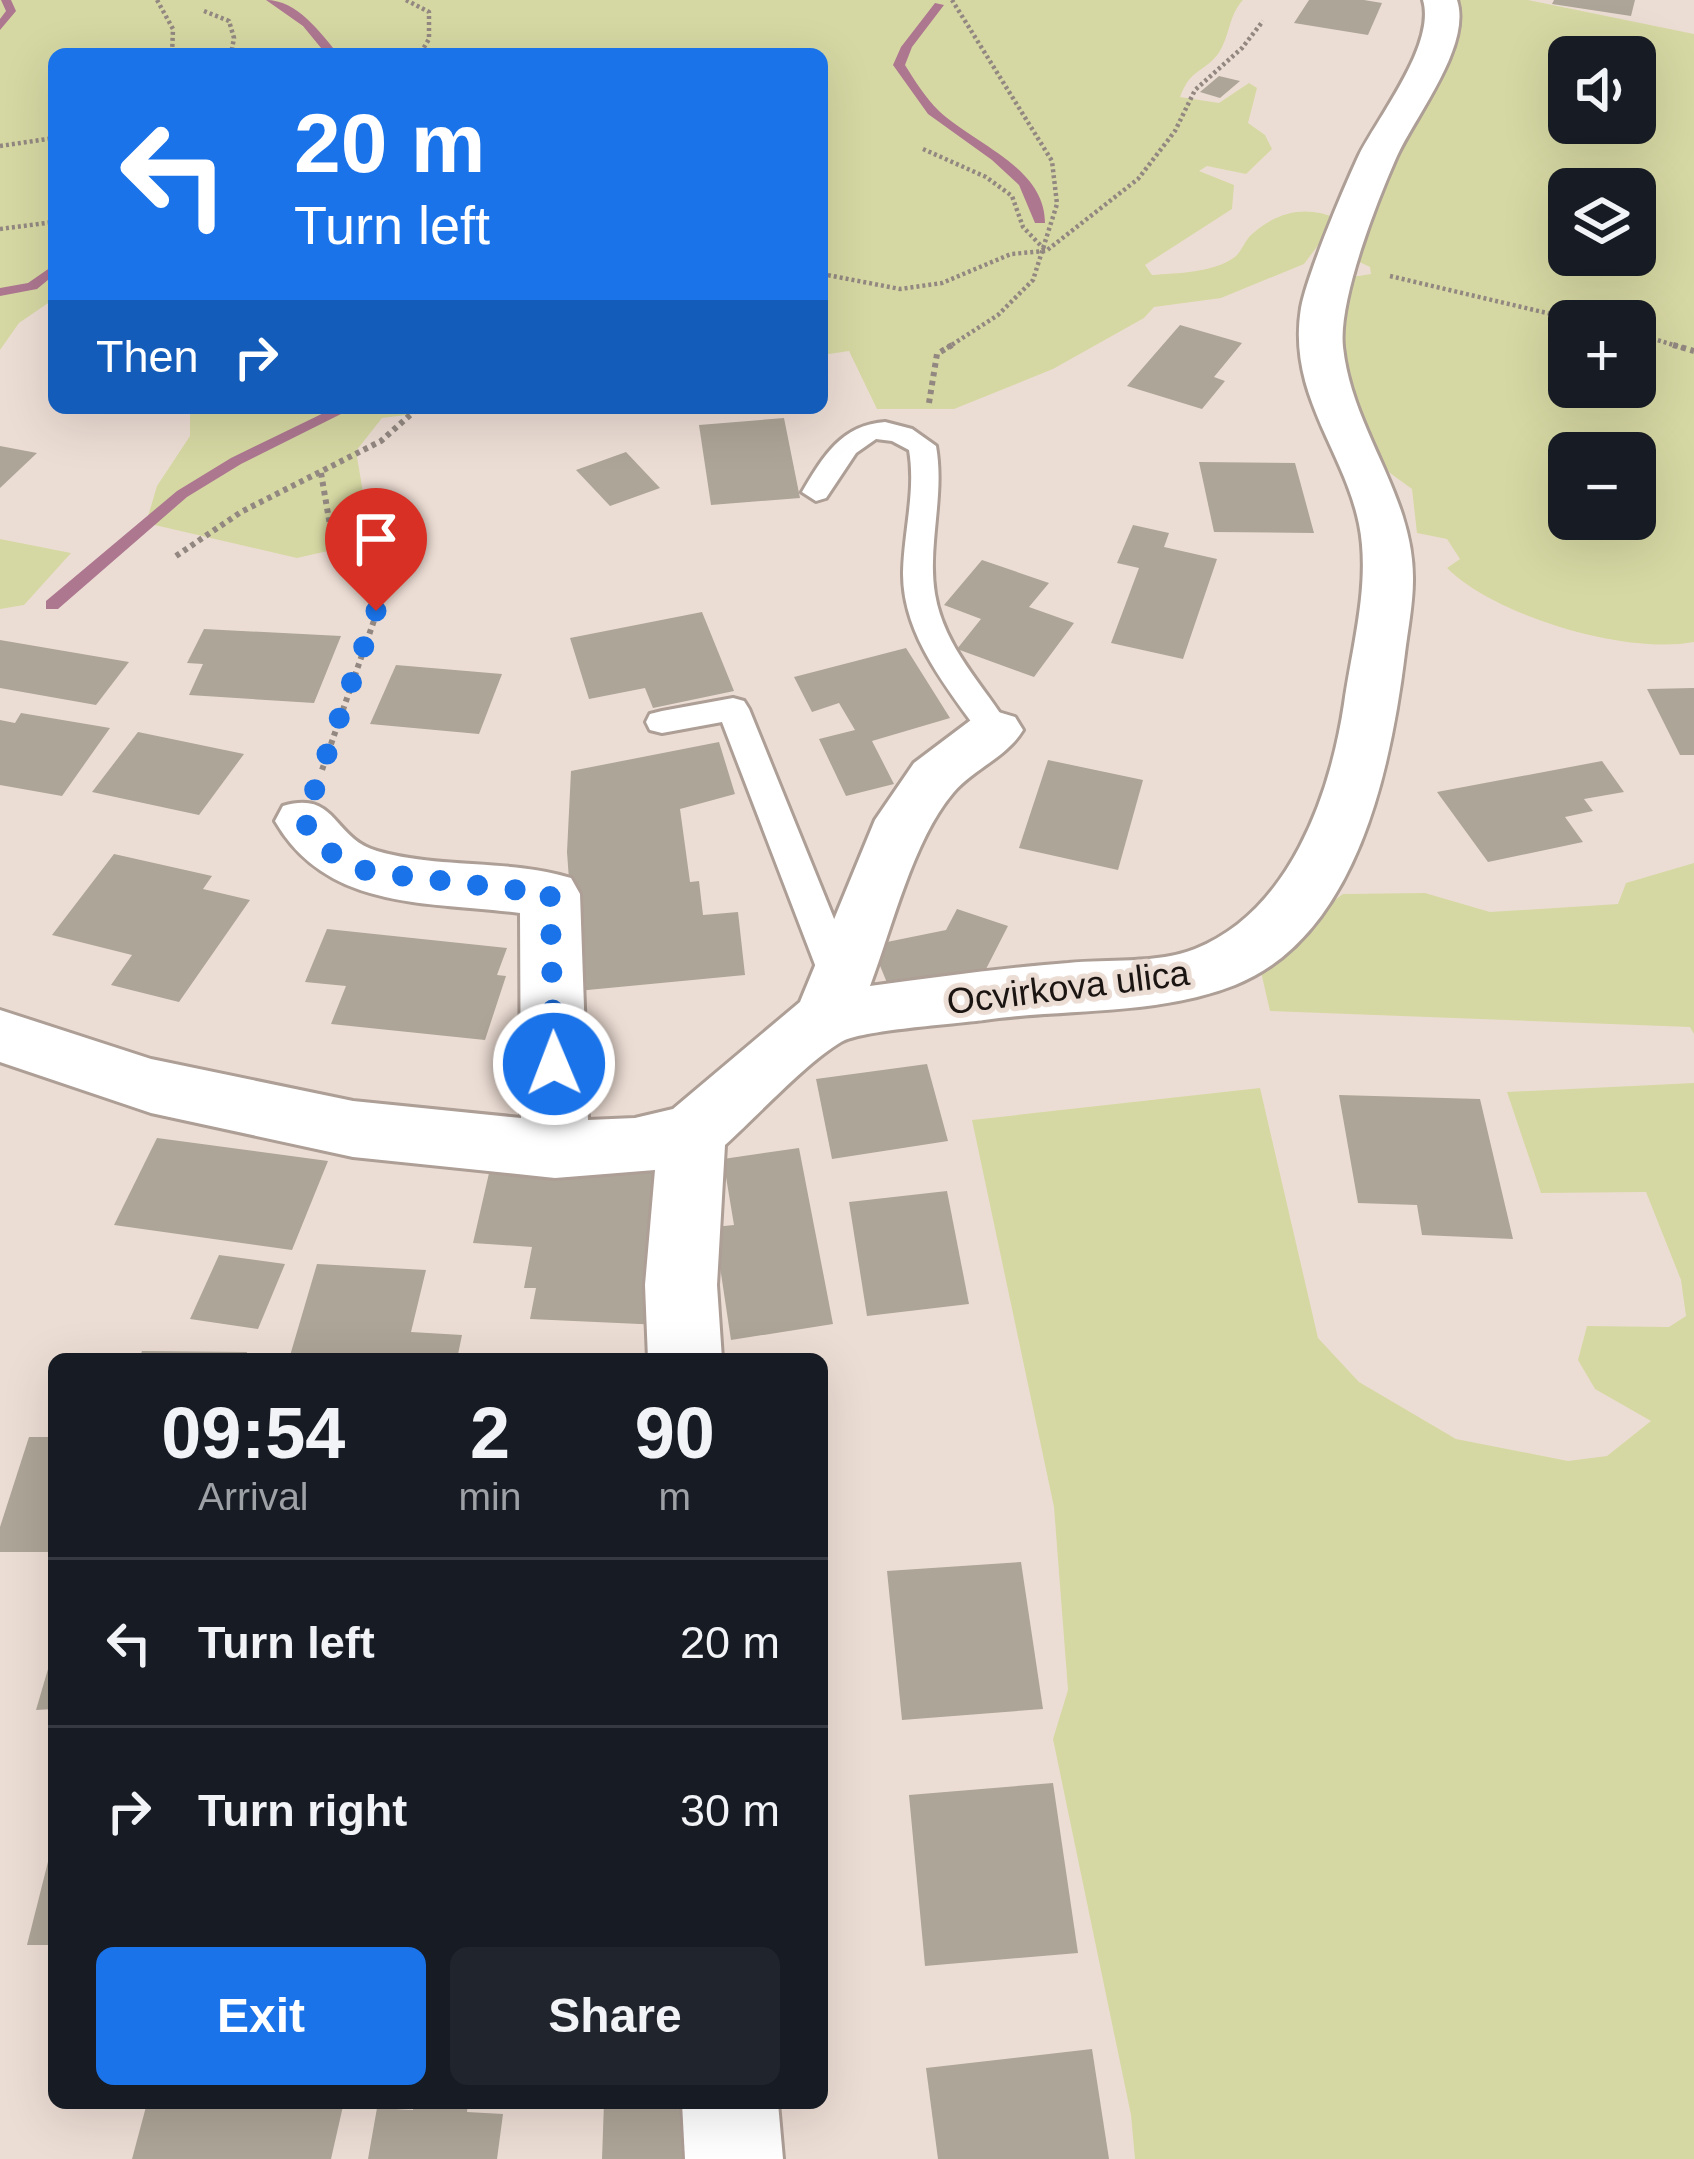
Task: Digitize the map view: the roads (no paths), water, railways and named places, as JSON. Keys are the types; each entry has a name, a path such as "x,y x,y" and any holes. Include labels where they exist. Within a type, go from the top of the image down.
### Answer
{"street":[{"name":"Ocvirkova ulica","path":"834,1000 1179,978 1216,967 1247,949 1277,925 1314,882 1365,748 1388,582 1384,524 1336,409 1321,348 1323,305 1377,158 1426,68 1446,19 1440,0"},
{"path":"0,1036 152,1086 352,1129 555,1150 635,1146 692,1133 834,1000 904,820 934,777 995,730"},
{"path":"304,821 318,845 370,872 550,894 555,1150"},
{"path":"685,1353 681,1285 692,1133"},
{"path":"730,2109 734,2159"}],"lane":[{"path":"816,492 844,444 861,434 883,430 904,434 922,446 927,465 917,576 922,612 949,664 995,730"},
{"path":"662,722 733,709 834,1000"}],"waterway":[{"path":"0,27 11,11 6,0"},
{"path":"271,0 307,24 327,48"},
{"path":"939,5 899,65 932,111 1024,183 1040,220"},
{"path":"0,292 32,286 48,274"},
{"path":"52,605 182,494 236,461 334,414"}]}
